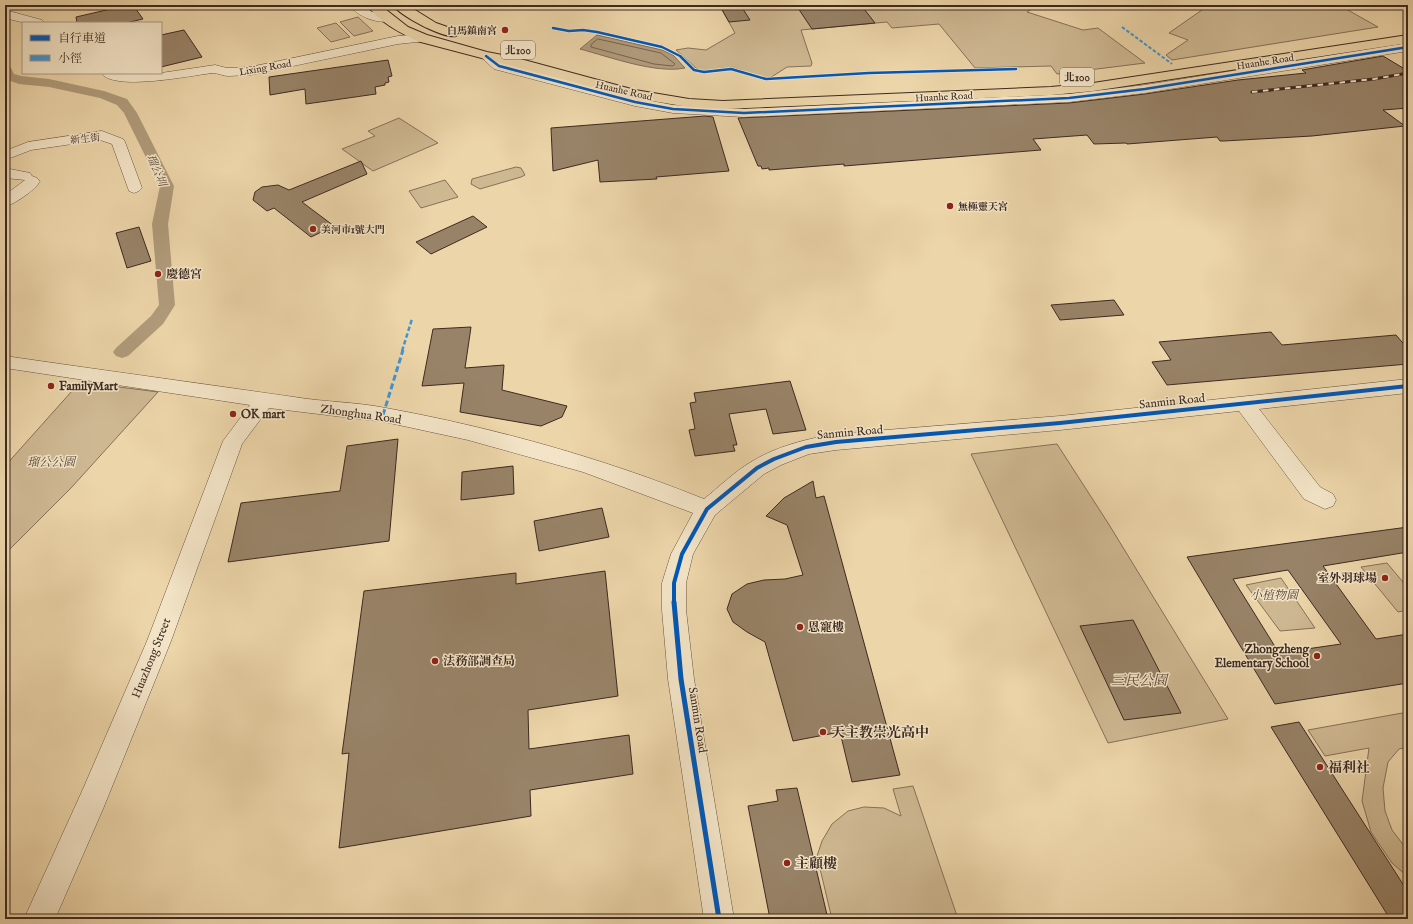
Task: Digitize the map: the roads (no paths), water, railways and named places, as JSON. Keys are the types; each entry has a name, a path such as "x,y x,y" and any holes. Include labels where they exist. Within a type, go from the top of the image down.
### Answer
{"highway":[{"name":"Huanhe Road","path":"372,5 404,30 422,38 486,56 508,60 658,99 689,103 739,105 1043,91 1094,87 1387,46 1408,39"},
{"path":"398,5 432,26 468,37"},
{"name":"Huanhe Road","path":"503,46 642,83 679,90 743,94 1026,81 1092,76 1408,27"}],"street":[{"name":"Huanhe Road","path":"355,5 368,14 387,18"},
{"path":"5,14 34,22"},
{"name":"Lixing Road","path":"110,74 121,78 167,76 215,69 227,72 250,71 398,40 422,38"},
{"name":"Huanhe Road","path":"1387,46 1408,47"},
{"name":"新生街","path":"5,156 28,146 102,135 118,142 134,188"},
{"path":"5,173 28,178 31,184 5,202"},
{"name":"Zhonghua Road","path":"5,362 316,408 383,415 535,449 601,469 707,510"},
{"name":"Sanmin Road","path":"719,919 681,679 674,610 674,583 682,554 692,532 707,510 757,468 774,459 806,446 836,442 1060,423 1408,386"},
{"name":"Huazhong Street","path":"39,919 93,799 159,641 233,441 264,400"},
{"path":"1244,404 1312,492 1325,500"}],"water":[{"path":"597,35 662,50 673,55 685,68 661,69 647,67 580,49"}],"waterway":[{"name":"瑠公圳","path":"5,67 9,76 19,80 49,83 104,95 122,102 130,113 167,186 160,224 167,305 157,320 122,352"}],"railway":[{"path":"1252,92 1374,79 1408,73"}],"place":[{"name":"白馬鎮南宮","path":"505,30"},
{"name":"無極靈天宮","path":"950,206"},
{"name":"美河市1號大門","path":"313,229"},
{"name":"慶德宮","path":"158,274"},
{"name":"FamilyMart","path":"51,386"},
{"name":"OK mart","path":"233,414"},
{"name":"室外羽球場","path":"1385,578"},
{"name":"恩寵樓","path":"800,627"},
{"name":"Zhongzheng Elementary School","path":"1317,656"},
{"name":"法務部調查局","path":"435,661"},
{"name":"天主教崇光高中","path":"823,732"},
{"name":"福利社","path":"1320,767"},
{"name":"主顧樓","path":"787,863"}],"park label":[{"name":"瑠公公園","path":"51,462"},
{"name":"小植物園","path":"1274,595"},
{"name":"三民公園","path":"1139,680"}]}
